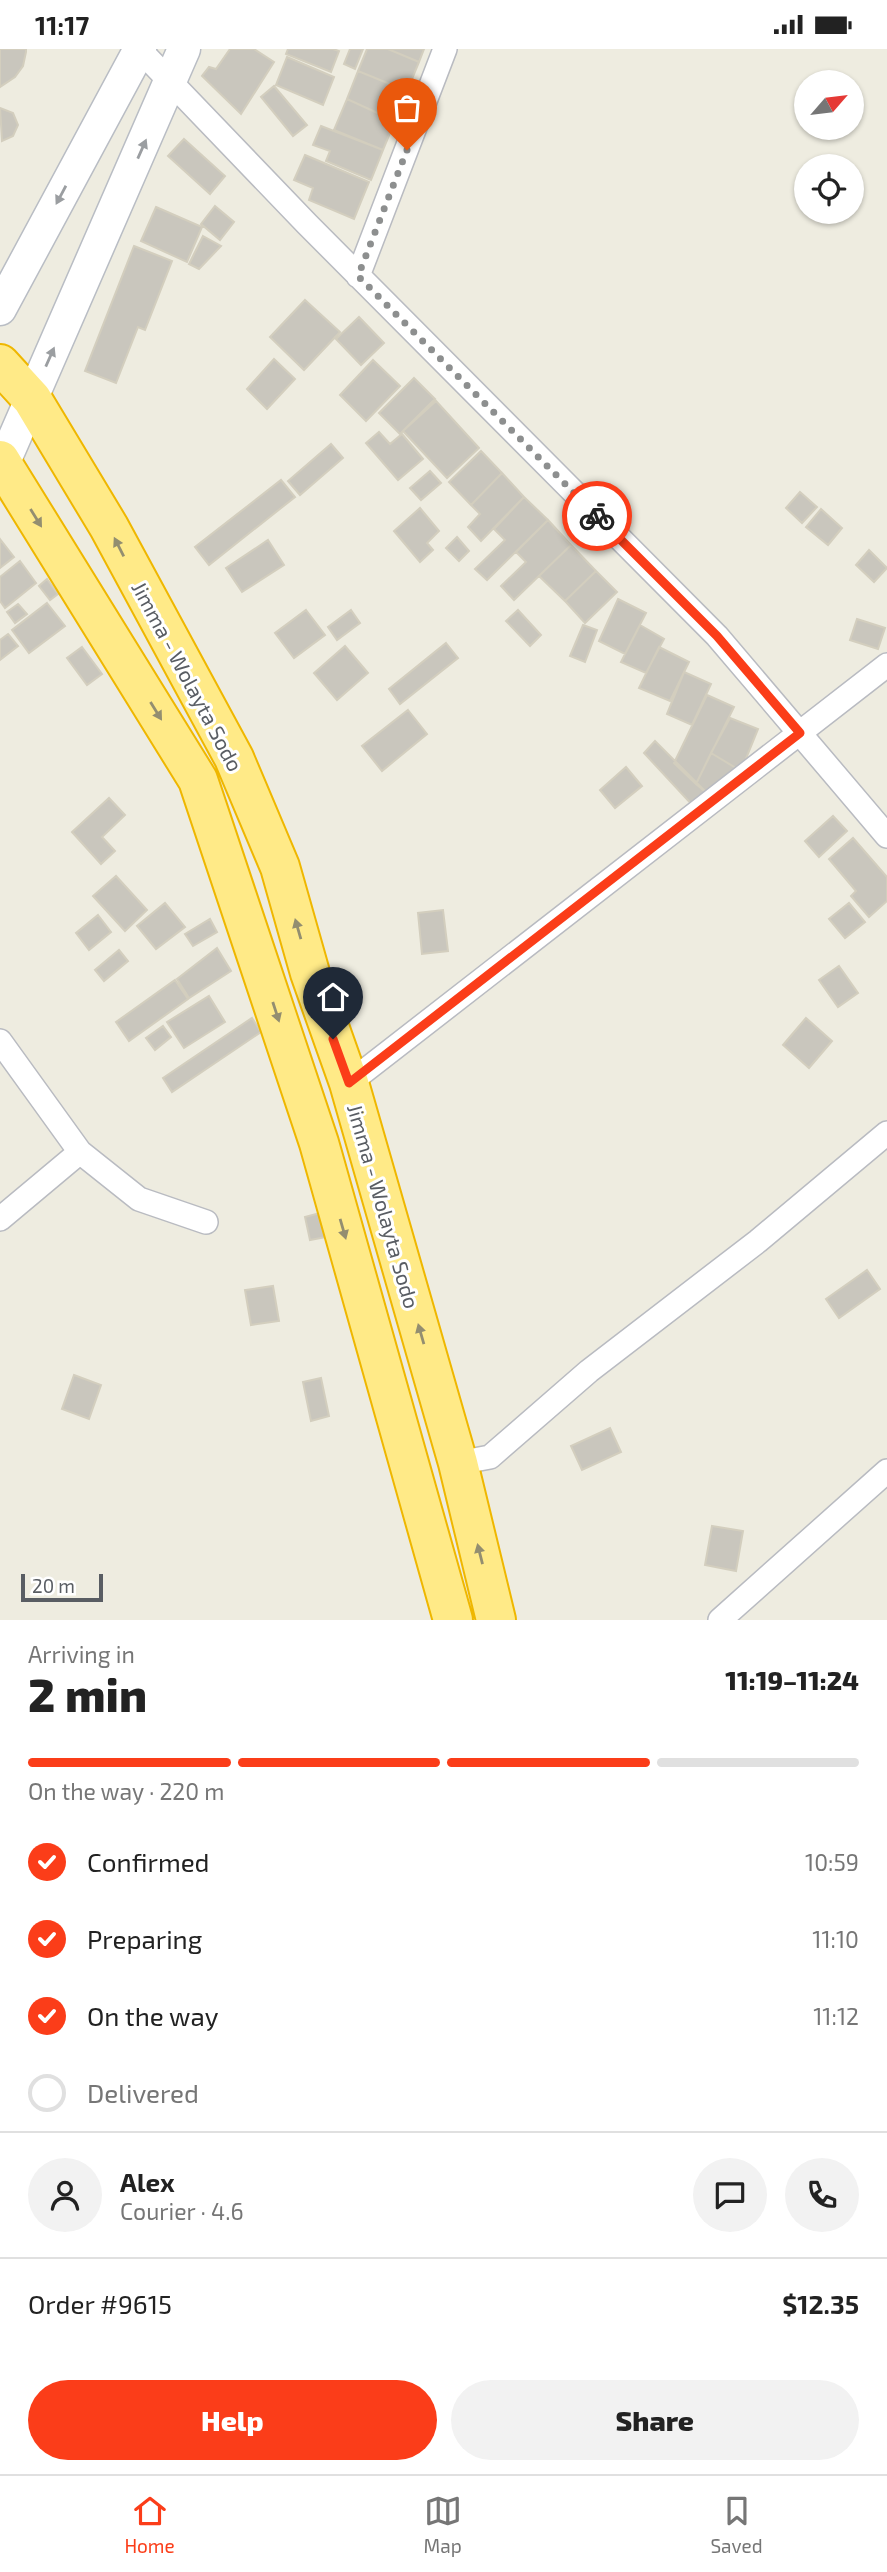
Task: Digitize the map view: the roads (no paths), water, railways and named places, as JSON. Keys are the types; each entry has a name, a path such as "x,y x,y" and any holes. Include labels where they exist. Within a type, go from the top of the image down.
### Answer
{"highway":[{"name":"Jimma - Wolayta Sodo","path":"0,364 32,400 109,527 234,758 281,867 310,973 349,1083 458,1463 496,1620"},
{"name":"Jimma - Wolayta Sodo","path":"1,462 198,780 319,1143 453,1620"}],"main road":[{"path":"0,309 140,49"},
{"path":"1,462 32,400 184,49"}],"street":[{"path":"140,49 358,276 717,636 887,836"},
{"path":"358,276 445,49"},
{"path":"349,1083 887,665"},
{"path":"0,1041 80,1152 139,1199 206,1222"},
{"path":"458,1463 490,1457 589,1371 758,1241 887,1133"},
{"path":"0,1219 80,1152"},
{"path":"720,1620 887,1471"}]}
